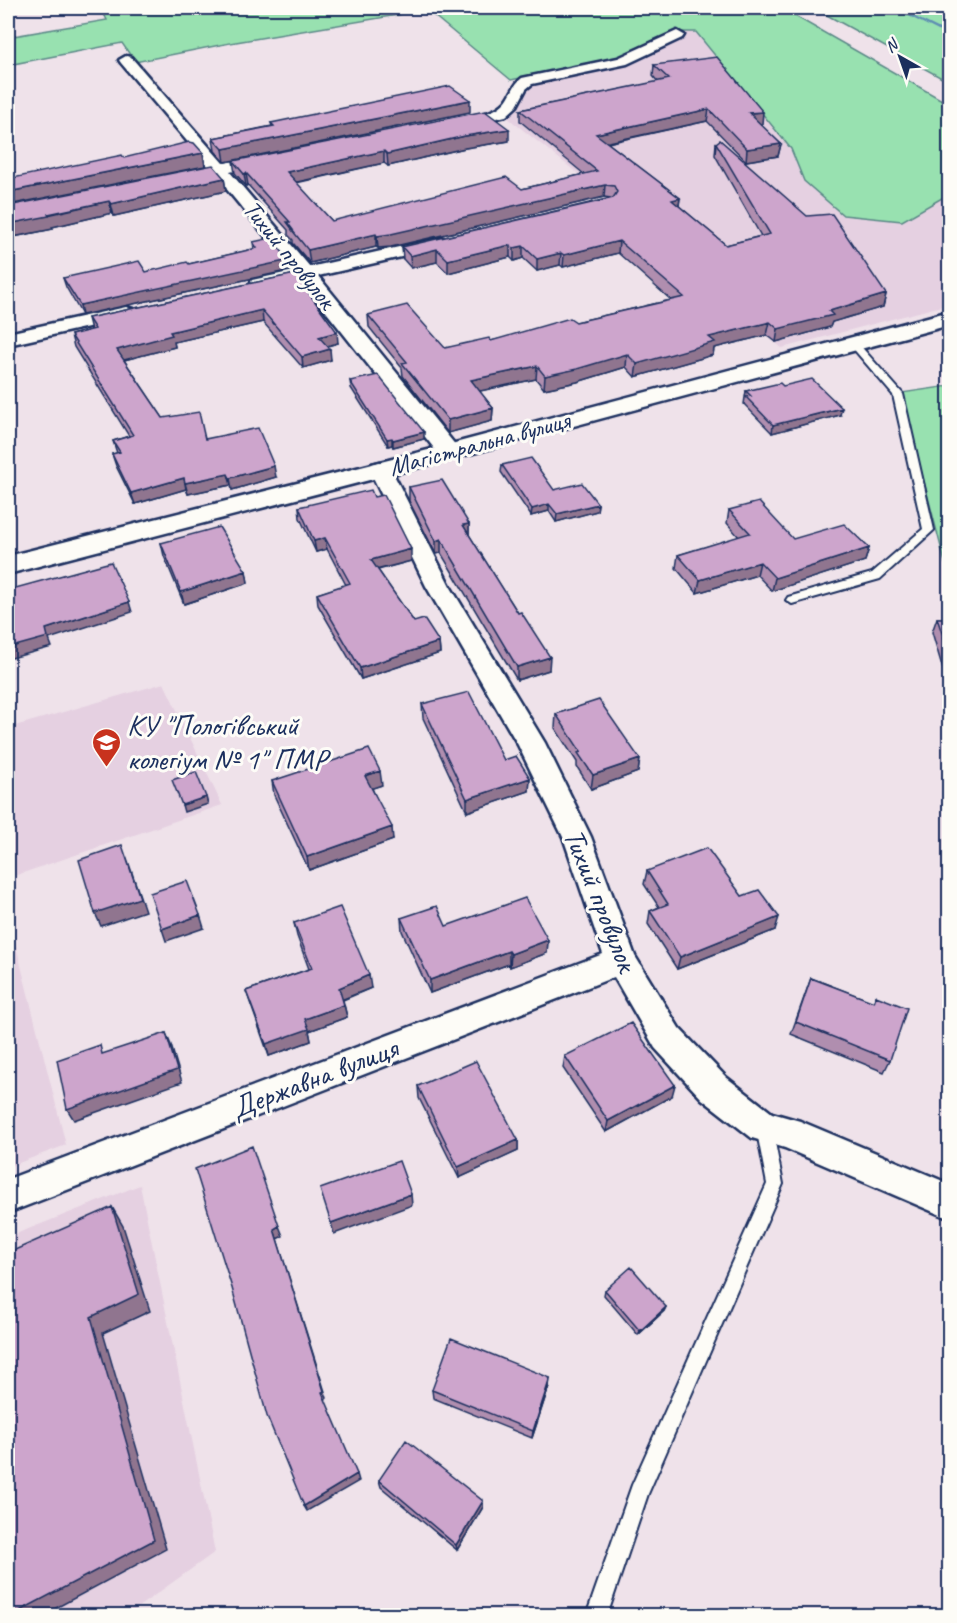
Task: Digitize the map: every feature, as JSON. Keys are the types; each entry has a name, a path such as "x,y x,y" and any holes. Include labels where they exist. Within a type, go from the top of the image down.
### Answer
{"main road":[{"name":"Магістральна вулиця","path":"8,565 448,452 950,318"}],"street":[{"path":"436,126 502,112 512,103 518,87 527,81 622,61 677,34"},
{"name":"Тихий провулок","path":"126,60 221,168 448,452"},
{"path":"165,180 289,155"},
{"path":"239,289 456,239"},
{"path":"8,339 146,309"},
{"name":"Тихий провулок","path":"380,469 438,586 531,743 572,826 621,961 667,1038 714,1088 764,1127 788,1132 950,1202"},
{"name":"Державна вулиця","path":"8,1196 621,961"}],"lane":[{"path":"792,600 876,576 929,530 898,394 854,344"},
{"path":"596,1616 639,1492 774,1184 764,1127"}],"shaded area":[{"path":"683,32 696,32 791,150 804,181 843,215 902,221 949,194 949,304 782,348 720,299 610,199 503,114 530,82 625,62"},
{"name":"КУ \"Пологівський колегіум № 1\" ПМР","path":"164,683 222,805 8,878 8,728"},
{"path":"8,914 66,1145 8,1167"},
{"path":"140,1185 215,1552 127,1615 8,1616 8,1237"}],"green space":[{"path":"101,8 781,8 949,104 949,194 902,221 843,215 804,181 791,149 696,32 674,32 616,58 511,80 427,10 230,43 135,62 122,43 8,65 8,37 107,20"},
{"path":"814,8 940,8 949,13 949,82"},
{"path":"949,386 949,578 901,393"}],"building":[{"path":"717,57 763,112 749,113 781,144 747,149 709,109 596,134 680,198 672,200 726,245 770,234 716,143 720,140 807,216 832,214 886,294 829,311 833,315 778,329 770,322 709,337 715,342 637,364 627,354 545,376 537,366 471,380 493,408 448,420 402,363 407,362 368,315 407,305 445,348 489,338 491,341 570,318 576,322 684,297 619,241 564,255 561,253 537,259 523,246 514,248 510,245 448,260 437,249 410,256 402,247 613,198 617,192 614,186 605,185 391,234 377,236 376,234 308,250 287,222 290,222 233,161 485,111 509,129 465,136 387,154 384,151 287,172 332,221 506,177 522,189 597,171 520,110 669,79 654,65"},
{"path":"450,86 470,100 223,149 213,138 274,126 271,123"},
{"path":"189,142 194,143 203,153 8,192 8,179 122,155 124,158"},
{"path":"213,165 224,178 111,204 109,201 8,224 8,206"},
{"path":"271,238 288,259 80,305 63,278 139,261 146,272 187,262 189,264 257,248 253,242"},
{"path":"295,274 337,332 319,337 330,349 302,357 262,310 170,332 172,335 117,350 163,418 199,412 205,439 258,428 274,466 230,478 228,474 185,483 184,478 131,493 112,454 120,452 113,441 133,435 71,335 95,329 88,318"},
{"path":"378,375 424,432 393,440 392,438 387,439 350,381"},
{"path":"812,379 842,408 773,425 746,397 751,396 746,391"},
{"path":"531,458 554,490 582,483 598,504 557,514 549,504 532,509 502,465"},
{"path":"442,480 469,524 463,525 518,613 521,612 550,657 517,667 441,539 436,541 409,487"},
{"path":"371,490 374,497 384,495 411,549 371,560 414,622 424,619 439,642 360,668 317,594 350,583 325,538 314,541 299,507"},
{"path":"759,502 793,539 844,524 869,548 775,578 760,562 700,580 678,555 750,533 729,510"},
{"path":"219,527 246,571 181,592 161,543"},
{"path":"111,562 129,602 46,629 48,637 8,648 8,590"},
{"path":"937,618 950,618 950,657"},
{"path":"469,692 504,760 516,756 530,778 467,799 422,704"},
{"path":"599,700 640,759 593,775 556,714"},
{"path":"369,749 380,771 365,776 392,827 307,857 272,781"},
{"path":"196,772 206,797 182,805 172,780"},
{"path":"122,845 140,898 95,913 79,860"},
{"path":"707,848 742,896 759,890 779,917 680,957 650,911 668,904 647,871"},
{"path":"187,881 200,915 162,929 150,893"},
{"path":"525,898 548,940 511,954 509,951 430,980 401,918 437,906 446,926"},
{"path":"340,907 369,975 339,988 344,1005 305,1019 309,1029 266,1044 246,991 312,968 294,923"},
{"path":"811,978 874,1002 876,996 907,1008 890,1060 796,1022"},
{"path":"631,1023 675,1085 608,1121 565,1056"},
{"path":"166,1033 177,1070 67,1109 57,1060 100,1045 102,1054"},
{"path":"476,1061 518,1140 458,1167 418,1086"},
{"path":"252,1146 279,1226 274,1229 324,1391 322,1392 357,1474 304,1506 267,1416 232,1288 195,1169"},
{"path":"399,1161 411,1194 331,1223 320,1189"},
{"path":"112,1207 139,1294 91,1317 154,1540 8,1616 8,1253"},
{"path":"631,1267 666,1307 640,1331 605,1290"},
{"path":"451,1338 550,1378 533,1431 432,1390"},
{"path":"406,1440 483,1501 456,1545 379,1480"}],"waterway":[{"path":"895,8 950,36"}],"place":[{"name":"КУ \"Пологівський колегіум № 1\" ПМР","path":"106,768"}]}
